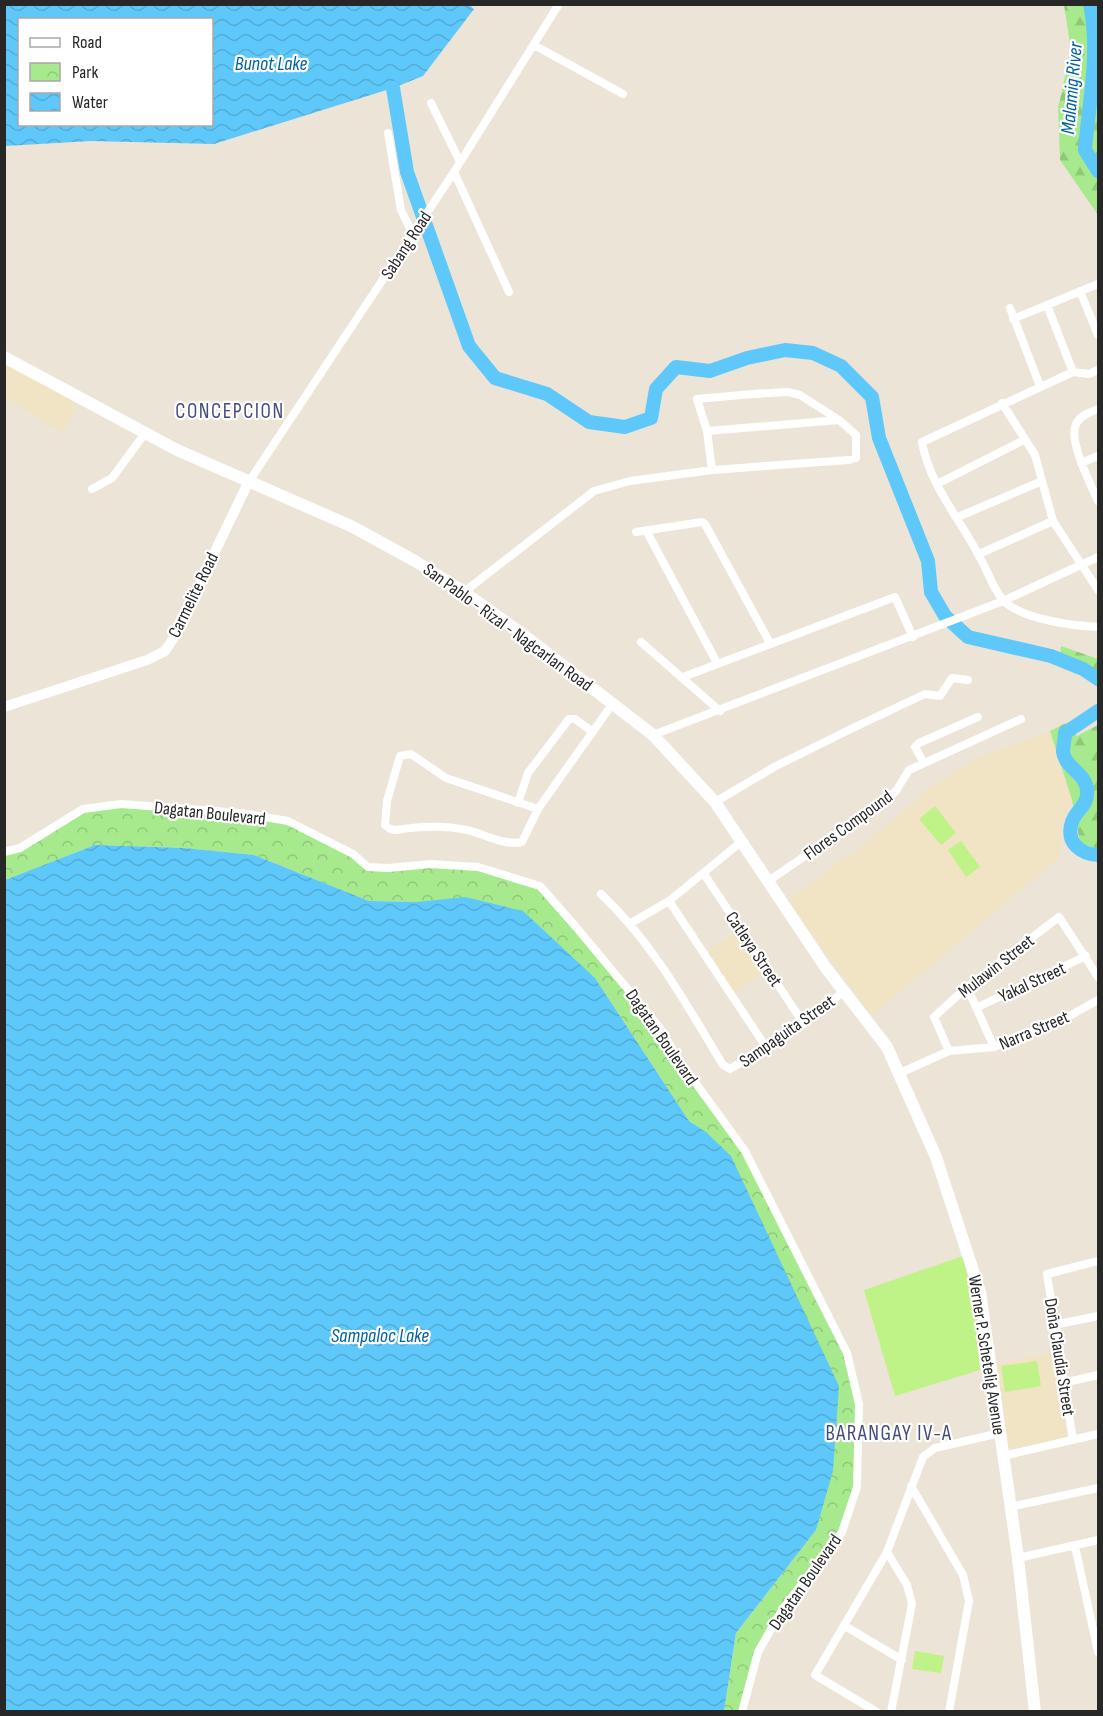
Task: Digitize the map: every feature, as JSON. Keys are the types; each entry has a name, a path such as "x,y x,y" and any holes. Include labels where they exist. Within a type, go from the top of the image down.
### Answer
{"main road":[{"name":"San Pablo - Rizal - Nagcarlan Road","path":"4,357 248,483 351,526 464,592 613,703 672,753 715,802 767,882 865,1019"},
{"name":"Werner P. Schetelig Avenue","path":"865,1019 886,1047 900,1073 936,1157 977,1282 1018,1558 1035,1712"}],"street":[{"name":"Sabang Road","path":"248,483 413,235 560,4"},
{"path":"534,45 623,94"},
{"path":"431,103 460,162"},
{"path":"388,133 401,210 413,235"},
{"path":"454,172 509,292"},
{"path":"1013,319 1098,284"},
{"path":"1080,291 1098,335"},
{"path":"1047,305 1073,372"},
{"path":"1010,308 1040,386"},
{"path":"1098,370 1089,374 1073,372 922,442 925,461 979,554 1003,601 1031,616 1098,627"},
{"path":"464,592 594,491 630,481 712,470 856,458 856,435 839,420 800,395 788,392 697,399 707,431 712,470"},
{"path":"1002,403 1035,455 1053,521 1098,590"},
{"path":"1098,409 1088,413 1076,423 1074,430 1081,463 1098,501"},
{"path":"707,431 839,420"},
{"path":"92,489 112,478 146,432"},
{"path":"937,484 1024,440"},
{"path":"1081,463 1098,456"},
{"path":"958,518 1042,481"},
{"name":"Carmelite Road","path":"4,707 135,665 165,651 248,483"},
{"path":"979,554 1053,521"},
{"path":"636,532 702,522 705,524 770,643"},
{"path":"647,532 717,663"},
{"path":"653,735 944,625 1003,601 1098,557"},
{"path":"682,677 895,597 913,637"},
{"path":"641,642 720,711"},
{"path":"715,802 776,766 925,694 940,696 952,678 968,680"},
{"path":"538,809 446,778 411,754 405,753 400,756 395,769 385,825 390,829 433,827 467,830 513,843 522,842 538,809 613,703"},
{"path":"924,764 915,747 919,743 978,717"},
{"path":"518,803 528,774 569,719 575,719 593,732"},
{"name":"Flores Compound","path":"767,882 872,810 901,785 904,775 1021,719"},
{"name":"Dagatan Boulevard","path":"4,852 20,848 83,809 120,804 240,813 288,821 353,854 368,867 388,868 431,864 478,867 540,886 576,927 660,1028 685,1070 744,1151 847,1353 859,1404 857,1487 842,1532 782,1610 763,1644 742,1712"},
{"path":"601,894 631,923 669,901 741,842"},
{"name":"Catleya Street","path":"704,874 804,1024"},
{"path":"669,901 766,1047"},
{"name":"Mulawin Street","path":"949,1051 934,1017 967,987 1059,917 1086,956"},
{"name":"Sampaguita Street","path":"631,923 651,948 723,1065 730,1069 804,1024 844,991"},
{"path":"1086,956 1098,977"},
{"name":"Yakal Street","path":"978,1007 1086,956"},
{"path":"967,987 978,1007 994,1047"},
{"name":"Narra Street","path":"900,1073 949,1051 994,1047 1064,1019 1098,1000"},
{"name":"Doña Claudia Street","path":"1073,1440 1047,1274 1098,1261"},
{"path":"1054,1325 1098,1316"},
{"path":"1063,1383 1098,1375"},
{"path":"877,1712 815,1675 887,1552 923,1458 935,1448 1000,1433"},
{"path":"1003,1456 1098,1434"},
{"path":"911,1486 963,1575 969,1601 949,1712"},
{"path":"1010,1507 1098,1488"},
{"path":"1018,1558 1098,1540"},
{"path":"1075,1546 1098,1652"},
{"path":"887,1552 907,1585 912,1604 891,1712"},
{"path":"1088,1609 1098,1607"},
{"path":"845,1626 902,1660"}],"shaded area":[{"path":"4,362 72,398 70,404 76,408 63,434 5,397"},
{"path":"1050,731 1072,800 1062,822 1060,857 872,1016 788,900 855,851 928,790 975,759"},
{"path":"736,932 762,974 733,994 706,952"},
{"path":"1053,1354 1067,1438 1008,1448 996,1363"}],"green space":[{"path":"1064,5 1098,5 1098,215 1060,160 1058,108 1071,50"},
{"path":"1061,646 1098,659 1098,671 1060,654"},
{"path":"1066,723 1077,736 1098,725 1098,849 1080,843 1072,800 1050,731"},
{"path":"121,804 287,821 368,867 478,867 540,886 633,993 745,1151 847,1353 859,1404 857,1487 842,1532 782,1610 758,1652 742,1711 724,1711 736,1633 816,1530 839,1386 706,1132 689,1121 595,978 417,902 369,901 254,855 183,848 95,845 5,880 5,852 20,847 83,809"},
{"path":"935,806 956,833 941,845 919,819"},
{"path":"961,841 980,867 966,877 948,850"},
{"path":"963,1256 973,1300 980,1370 895,1396 864,1290"},
{"path":"1037,1361 1041,1386 1005,1392 1001,1366"},
{"path":"915,1651 944,1656 941,1673 912,1669"}],"water":[{"name":"Bunot Lake","path":"468,4 474,9 423,76 393,88 214,144 91,141 5,146 5,5"},
{"name":"Sampaloc Lake","path":"95,845 184,848 254,855 369,901 417,902 465,897 523,911 595,978 689,1121 706,1132 731,1156 839,1386 833,1471 816,1530 736,1633 724,1711 5,1711 5,880"}],"waterway":[{"name":"Malamig River","path":"1090,4 1094,59 1085,150 1098,171"},
{"path":"393,88 407,172 469,346 495,378 547,394 589,422 625,427 651,418 656,389 676,367 710,371 747,358 785,350 813,353 841,366 872,397 879,438 928,561 931,592 945,616 968,637 1051,656 1083,669 1098,679"},
{"name":"Malamig River","path":"1098,711 1065,733 1063,752 1067,762 1083,779 1087,790 1086,800 1072,822 1071,836 1080,850 1098,855"}],"district":[{"name":"CONCEPCION","path":"230,411"},
{"name":"BARANGAY IV-A","path":"889,1433"}]}
